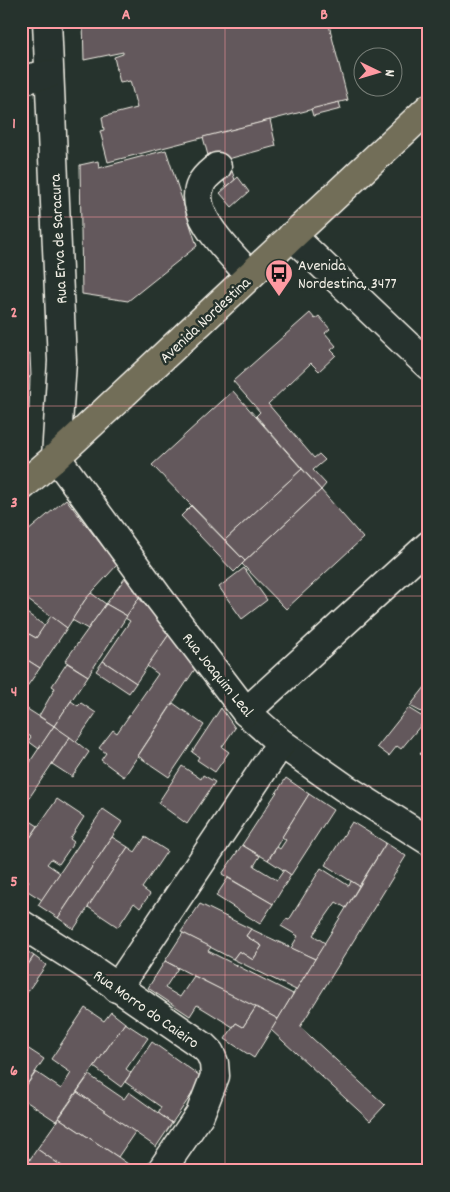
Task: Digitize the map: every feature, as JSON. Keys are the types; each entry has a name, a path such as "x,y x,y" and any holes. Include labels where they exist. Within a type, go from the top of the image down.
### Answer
{"main road":[{"name":"Avenida Nordestina","path":"21,487 56,457 429,108"}],"street":[{"name":"Rua Erva de Saracura","path":"47,21 62,361 56,457"},
{"path":"21,80 49,74"},
{"path":"217,167 200,184 198,198 201,212 212,231 250,275"},
{"path":"292,236 429,366"},
{"name":"Rua Joaquim Leal","path":"56,457 159,598 246,712 281,743 345,788 429,841"},
{"path":"246,712 429,544"},
{"path":"117,988 281,743"},
{"name":"Rua Morro do Caieiro","path":"21,924 84,964 203,1046 210,1053 214,1063 215,1076 200,1114 161,1171"}],"building":[{"path":"83,21 328,21 348,100 108,162 100,131 104,130 102,117 137,108 130,81 120,83 114,57 123,54 123,52 84,60"},
{"path":"339,102 341,109 313,116 311,109"},
{"path":"270,120 276,146 228,159 235,180 226,187 218,161 210,163 203,137"},
{"path":"166,150 197,246 128,301 82,294 80,165 98,161 99,168"},
{"path":"21,162 23,162 24,198 21,198"},
{"path":"238,177 249,192 232,207 220,193"},
{"path":"26,232 26,265 21,267 21,233"},
{"path":"26,265 27,287 21,289 21,267"},
{"path":"310,313 315,319 319,316 330,329 325,333 336,346 331,350 336,355 319,371 311,363 268,404 314,458 319,454 325,460 313,470 326,484 321,490 256,416 260,412 233,381"},
{"path":"24,335 26,356 21,358 21,336"},
{"path":"30,354 31,376 21,382 21,358"},
{"path":"30,377 29,409 21,415 21,382"},
{"path":"233,391 302,469 225,540 152,465"},
{"path":"302,469 321,490 245,561 225,540"},
{"path":"321,490 363,538 286,609 242,564"},
{"path":"66,499 117,565 85,600 67,628 21,595 21,537"},
{"path":"191,506 245,561 234,572 181,516"},
{"path":"244,568 267,600 242,619 219,587"},
{"path":"125,578 139,598 127,616 106,604"},
{"path":"91,593 106,604 88,629 72,620"},
{"path":"139,598 170,633 136,683 103,661 130,621 125,618"},
{"path":"106,604 127,616 88,676 65,661"},
{"path":"21,609 45,626 36,638 29,634 21,645"},
{"path":"51,616 67,628 40,668 21,656 21,645 29,634 36,638"},
{"path":"170,633 195,669 124,777 101,760 106,753 99,748 113,730 117,733 158,674 147,666"},
{"path":"21,656 40,668 21,695"},
{"path":"103,661 136,683 129,693 96,671"},
{"path":"67,663 88,676 54,726 39,716 55,688 52,686"},
{"path":"429,682 429,716 410,706"},
{"path":"71,701 78,706 81,703 96,713 76,742 54,726"},
{"path":"173,703 204,725 169,777 138,756"},
{"path":"21,705 54,726 39,749 28,741 31,737 21,730"},
{"path":"221,708 235,728 222,747 229,752 215,772 197,760 199,757 192,752"},
{"path":"408,708 426,719 401,749 397,746 389,756 377,747"},
{"path":"54,726 70,737 21,810 21,775"},
{"path":"70,737 89,752 72,777 52,764"},
{"path":"429,742 429,760 420,754"},
{"path":"21,754 31,761 21,775"},
{"path":"182,766 201,779 203,775 215,782 187,824 158,803"},
{"path":"286,778 309,794 268,860 242,845"},
{"path":"309,794 333,810 291,875 268,860 277,847 280,849 286,840 282,837"},
{"path":"57,799 84,817 70,839 74,842 59,864 51,859 47,864 60,873 42,900 23,888 29,881 21,876 21,851"},
{"path":"103,809 122,822 58,918 38,905"},
{"path":"21,815 38,826 21,851"},
{"path":"352,822 386,843 359,886 325,865"},
{"path":"112,837 128,847 74,929 58,918"},
{"path":"145,837 167,851 142,888 150,894 140,908 134,903 118,927 88,907 128,847 135,852"},
{"path":"386,843 406,856 300,1027 385,1105 370,1121 271,1030"},
{"path":"242,845 260,856 254,866 277,880 284,870 291,875 273,904 222,874"},
{"path":"321,868 349,886 351,881 359,886 346,908 336,902 313,935 325,943 315,959 291,948 298,936 281,926 286,919 289,920"},
{"path":"228,878 273,904 260,924 216,896"},
{"path":"200,904 251,929 246,936 262,946 253,960 239,951 233,959 181,932"},
{"path":"251,929 315,959 296,990 233,959 239,951 253,960 262,946 246,936"},
{"path":"183,933 211,947 208,951 293,994 278,1019 165,961"},
{"path":"24,949 34,956 21,975 21,953"},
{"path":"34,956 46,965 21,1001 21,975"},
{"path":"165,961 178,968 165,988 180,997 194,976 256,1007 243,1027 236,1023 233,1027 197,1005 190,1016 148,988"},
{"path":"256,1007 278,1019 254,1058 225,1039 236,1023 243,1027"},
{"path":"85,1008 104,1021 111,1012 125,1023 56,1121 21,1098 21,1093 36,1072 61,1089 71,1073 51,1059"},
{"path":"125,1023 148,1038 126,1069 131,1073 121,1087 94,1067"},
{"path":"152,1042 203,1078 172,1123 158,1113 161,1107 125,1082"},
{"path":"21,1044 44,1059 21,1093"},
{"path":"89,1075 124,1099 129,1092 172,1123 156,1147 77,1092"},
{"path":"77,1092 135,1132 118,1157 59,1118"},
{"path":"59,1118 138,1171 69,1171 37,1149"},
{"path":"37,1149 69,1171 22,1171"},
{"path":"21,1153 30,1159 22,1171 21,1171"}],"place":[{"name":"Avenida Nordestina, 3477","path":"279,297"}]}
